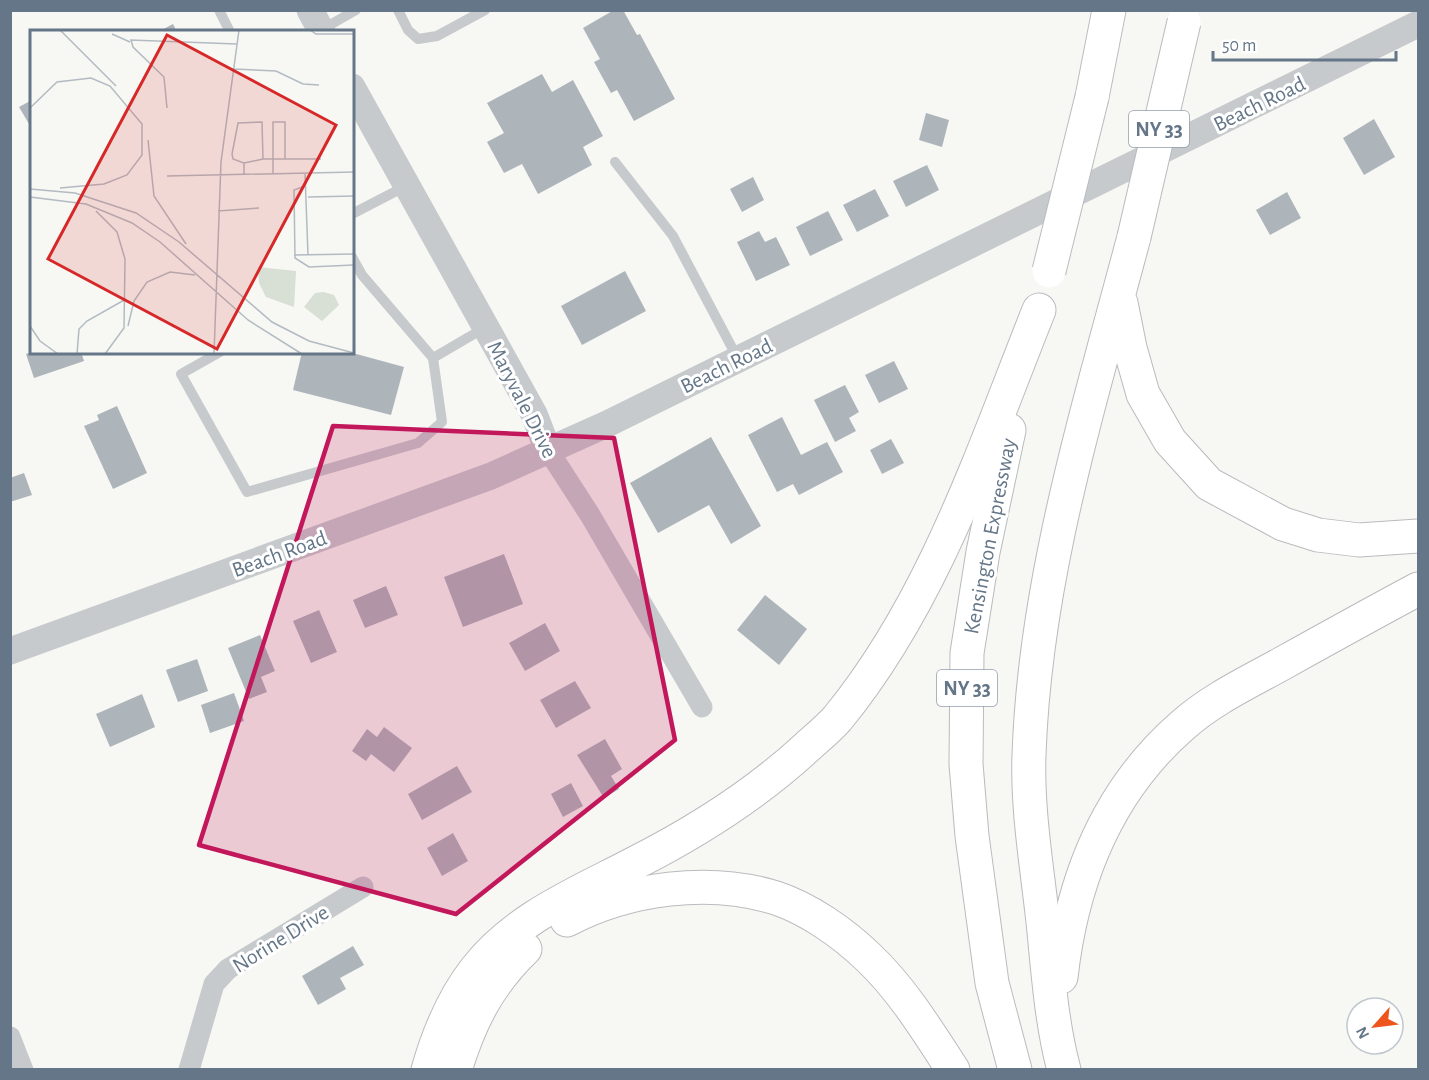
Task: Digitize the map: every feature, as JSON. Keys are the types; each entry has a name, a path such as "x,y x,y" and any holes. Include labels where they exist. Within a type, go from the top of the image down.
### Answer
{"highway":[{"name":"Kensington Expressway","path":"1015,1070 992,983 972,837 966,764 967,653 998,472 1092,97 1109,10"},
{"name":"NY 33","path":"1064,1070 1055,1035 1035,845 1029,757 1036,654 1050,567 1134,237 1186,16"},
{"path":"1119,292 1130,348 1143,394 1170,441 1209,484 1283,524 1318,535 1359,540 1419,536"},
{"path":"428,1070 452,1008 475,969 505,939 540,911 638,862 724,814 785,767 836,720 879,659 927,579 1039,310"},
{"path":"1055,1035 1065,941 1073,904 1094,844 1113,808 1146,763 1183,725 1225,695 1419,589"},
{"path":"454,1070 465,1037 485,996 524,950 549,929 583,911 614,901 663,890 712,887 775,898 801,909 834,930 868,957 908,1001 953,1070"}],"street":[{"name":"Beach Road","path":"10,651 491,476 738,359 1419,24"},
{"name":"Maryvale Drive","path":"354,91 534,414 548,450 590,515 702,707"},
{"name":"Norine Drive","path":"189,1070 214,984 228,969 363,886"},
{"path":"10,1037 24,1070"}],"lane":[{"path":"219,10 229,30"},
{"path":"318,24 356,10"},
{"path":"398,10 408,30 418,39 437,36 485,10"},
{"path":"615,162 673,236 738,359"},
{"path":"354,213 407,185"},
{"path":"216,354 181,374 247,492 418,443 442,422 433,358 357,278"},
{"path":"433,358 486,327"}],"highlighted area":[{"path":"333,426 614,438 675,740 456,914 199,845"}],"building":[{"path":"614,10 623,10 637,35 640,34 675,99 634,121 617,90 611,93 594,62 600,59 583,28"},
{"path":"173,24 176,30 162,30"},
{"path":"542,74 552,92 573,80 603,136 583,147 592,165 538,194 522,164 504,173 487,142 504,133 487,103"},
{"path":"30,101 30,126 19,107"},
{"path":"926,113 949,120 942,147 919,140"},
{"path":"1374,119 1395,157 1364,175 1343,138"},
{"path":"927,165 939,190 906,207 893,181"},
{"path":"753,177 764,200 742,212 730,189"},
{"path":"875,189 889,216 857,232 843,205"},
{"path":"1287,192 1301,218 1270,235 1256,210"},
{"path":"828,211 843,240 810,256 796,227"},
{"path":"759,231 765,242 776,237 790,265 756,281 737,242"},
{"path":"625,271 646,311 582,345 561,306"},
{"path":"354,353 404,367 391,415 293,390 302,354"},
{"path":"26,354 82,354 84,361 34,378"},
{"path":"894,361 908,389 879,403 865,375"},
{"path":"845,385 859,412 849,418 856,431 835,442 814,400"},
{"path":"117,406 147,473 113,489 84,426 99,420 97,415"},
{"path":"782,417 801,455 827,442 843,472 799,495 793,484 777,492 748,435"},
{"path":"711,437 761,526 731,544 709,505 658,533 630,483"},
{"path":"891,439 904,463 882,474 870,450"},
{"path":"24,473 32,495 10,502 10,478"},
{"path":"504,554 523,604 463,627 444,577"},
{"path":"386,586 398,615 365,628 353,600"},
{"path":"765,595 807,629 779,665 737,630"},
{"path":"319,610 337,652 311,663 293,621"},
{"path":"545,623 560,651 525,671 509,643"},
{"path":"260,635 275,671 261,677 267,692 249,699 228,648"},
{"path":"197,659 208,691 178,702 166,670"},
{"path":"575,681 591,708 556,728 540,700"},
{"path":"234,693 244,721 210,733 201,705"},
{"path":"142,694 155,727 110,747 96,714"},
{"path":"384,727 412,748 394,772 371,754 366,761 352,751 367,729 377,737"},
{"path":"605,739 622,769 611,776 619,789 604,798 577,755"},
{"path":"457,766 472,792 422,820 408,794"},
{"path":"571,783 583,806 563,817 551,794"},
{"path":"453,833 468,861 442,876 427,848"},
{"path":"353,946 364,965 340,978 346,989 318,1005 302,976"}]}
